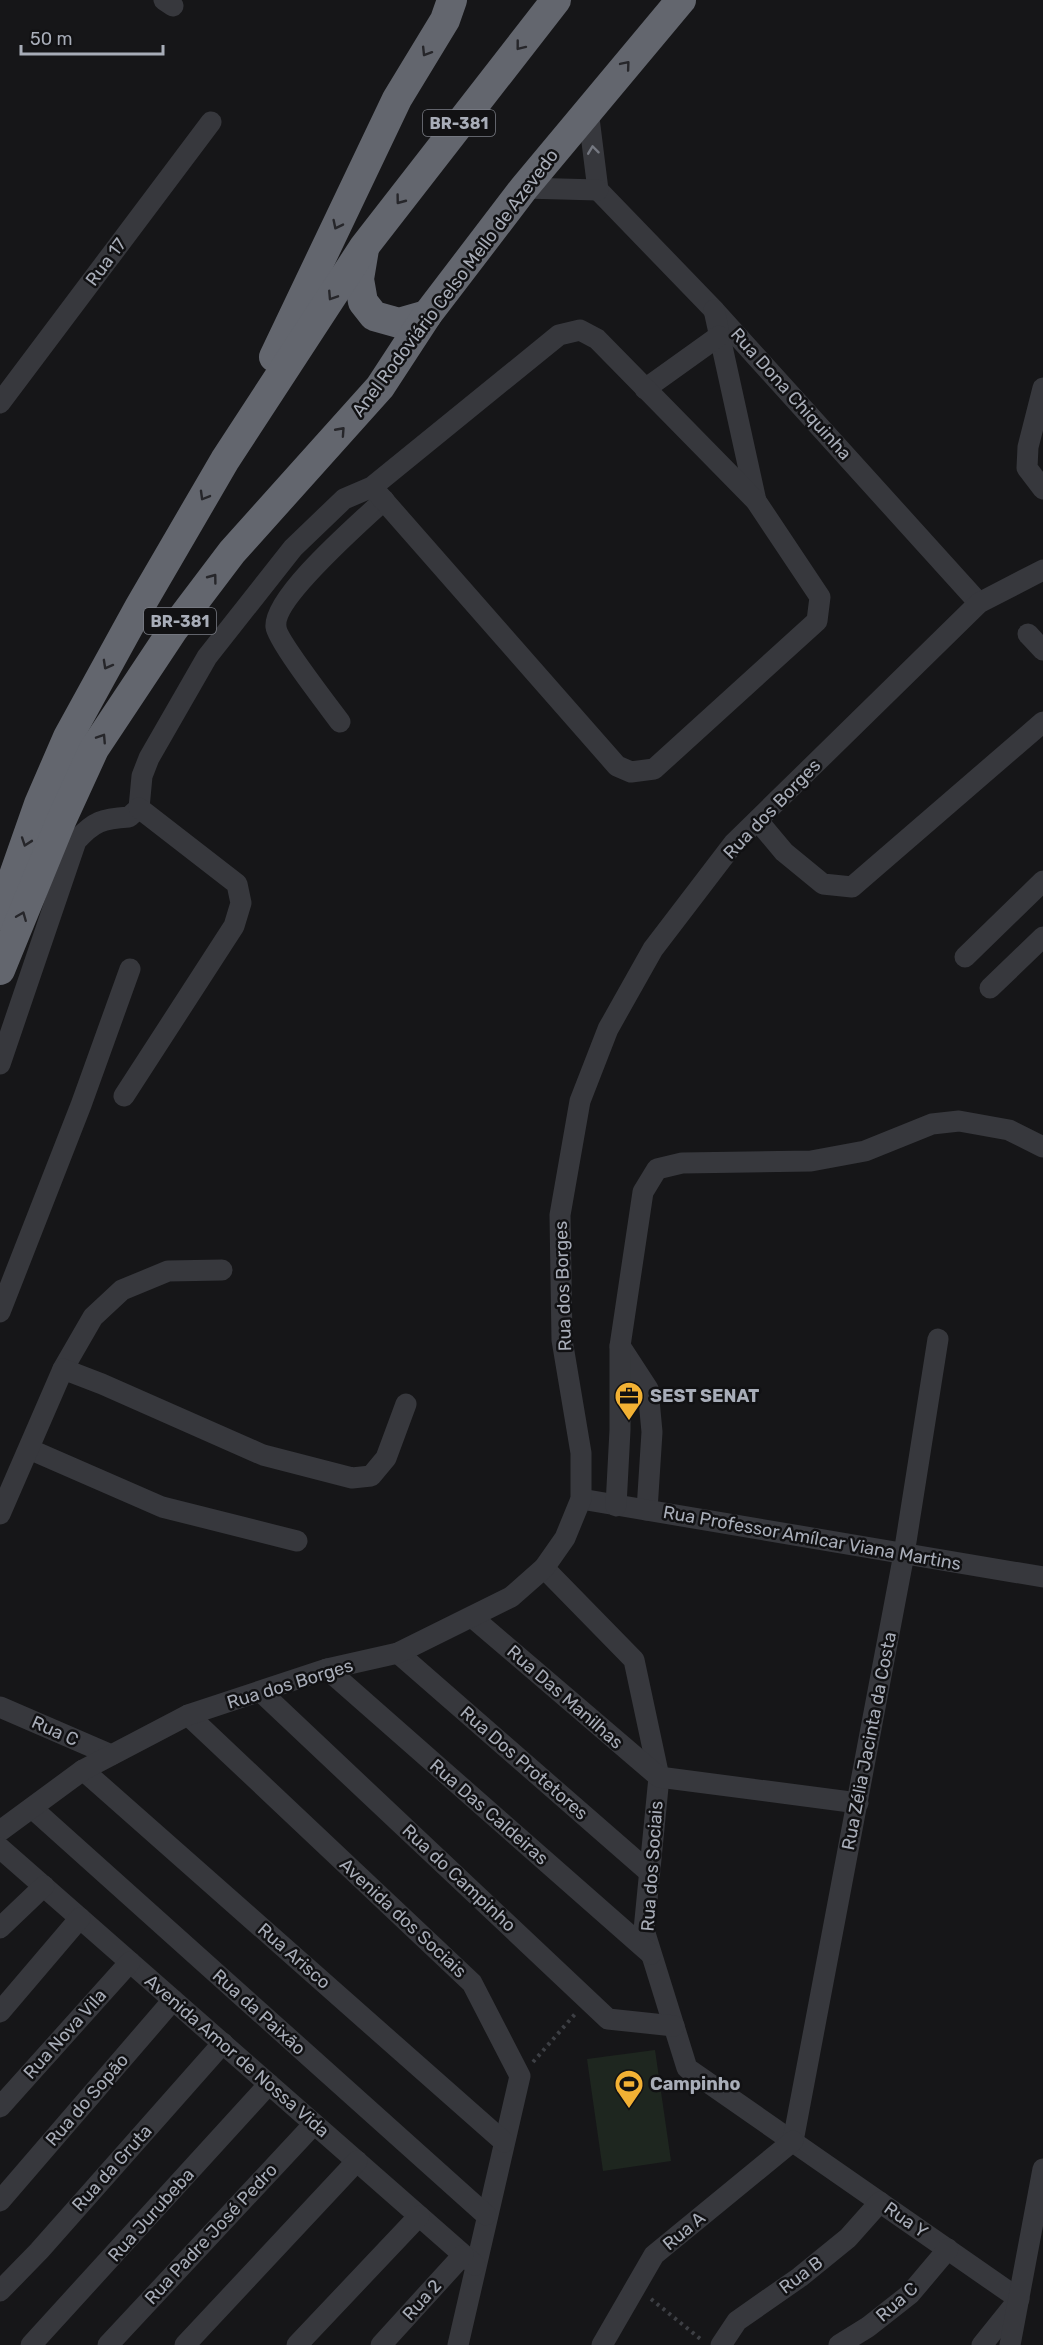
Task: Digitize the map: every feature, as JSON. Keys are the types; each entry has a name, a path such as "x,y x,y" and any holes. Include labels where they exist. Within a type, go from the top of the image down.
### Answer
{"highway":[{"path":"225,460 397,99 446,20 452,0"},
{"name":"BR-381","path":"0,915 39,804 68,737 140,606 225,460 364,247 556,0"},
{"name":"Anel Rodoviário Celso Mello de Azevedo","path":"0,970 61,821 94,749 173,630 232,552 380,387 427,315 524,188 681,0"},
{"path":"364,247 359,279 363,302 374,316 399,323 427,315"}],"street":[{"path":"524,188 598,190 588,110"},
{"name":"Rua 17","path":"0,403 211,122"},
{"name":"Rua Dona Chiquinha","path":"598,190 713,309 979,603"},
{"path":"713,309 756,501"},
{"path":"340,722 285,645 276,628 279,610 294,588 378,493 559,335 580,330 597,339 756,501 820,597 817,621 654,769 631,772 617,766 378,493"},
{"path":"645,389 719,336"},
{"path":"1043,388 1028,447 1027,468 1043,489"},
{"path":"0,1064 76,841 90,825 112,818 129,817 139,808 142,776 149,758 207,657 294,548 344,500 378,493"},
{"name":"Rua dos Borges","path":"0,1831 83,1770 188,1715 327,1670 398,1653 511,1597 544,1568 565,1538 581,1499 581,1453 562,1340 560,1215 580,1101 608,1029 653,949 734,843 979,603 1043,570"},
{"path":"1028,634 1043,650"},
{"path":"758,821 784,852 823,884 852,887 1043,722"},
{"path":"124,1096 234,926 241,903 237,884 139,808"},
{"path":"965,957 1043,881"},
{"path":"990,988 1043,937"},
{"path":"0,1312 81,1105 130,969"},
{"path":"616,1506 620,1430 620,1346 643,1192 657,1169 682,1163 812,1161 865,1151 933,1124 959,1121 1009,1130 1043,1147"},
{"path":"0,1514 63,1369 93,1317 122,1290 168,1271 222,1270"},
{"name":"Rua Zélia Jacinta da Costa","path":"793,2141 904,1554 938,1339"},
{"path":"620,1346 648,1389 652,1432 647,1510"},
{"path":"63,1369 263,1455 352,1478 371,1476 387,1458 406,1404"},
{"path":"29,1449 162,1507 297,1541"},
{"name":"Rua Professor Amílcar Viana Martins","path":"581,1499 1043,1577"},
{"name":"Rua dos Sociais","path":"544,1568 634,1660 659,1777 644,1930 687,2068 793,2141"},
{"name":"Rua Das Manilhas","path":"472,1617 659,1777"},
{"name":"Rua Dos Protetores","path":"398,1653 649,1872"},
{"name":"Rua Das Caldeiras","path":"327,1670 652,1954"},
{"name":"Rua do Campinho","path":"261,1692 608,2019 674,2026"},
{"name":"Rua C","path":"0,1707 111,1755"},
{"name":"Avenida dos Sociais","path":"188,1715 472,1983 520,2076"},
{"name":"Rua Arisco","path":"83,1770 504,2142"},
{"path":"659,1777 858,1803"},
{"name":"Rua da Paixão","path":"32,1808 486,2215"},
{"name":"Avenida Amor de Nossa Vida","path":"0,1848 469,2260"},
{"path":"0,1928 44,1886"},
{"path":"0,2013 80,1918"},
{"name":"Rua Nova Vila","path":"0,2107 130,1962"},
{"name":"Rua do Sopão","path":"0,2201 173,2000"},
{"name":"Rua da Gruta","path":"0,2291 39,2251 223,2043"},
{"path":"458,2345 469,2260 486,2215 520,2076"},
{"name":"Rua Jurubeba","path":"31,2345 269,2084"},
{"name":"Rua Padre José Pedro","path":"108,2345 314,2124"},
{"name":"Rua Y","path":"793,2141 1019,2299"},
{"name":"Rua A","path":"602,2345 654,2255 793,2141"},
{"path":"185,2345 357,2161"},
{"path":"1010,2345 1043,2169"},
{"name":"Rua B","path":"721,2345 737,2321 800,2277 848,2238 880,2202"},
{"path":"297,2345 419,2216"},
{"name":"Rua C","path":"839,2345 868,2327 910,2294 948,2249"},
{"name":"Rua 2","path":"381,2345 469,2260"},
{"path":"982,2345 1019,2299"}],"path":[{"path":"520,2076 588,2000"},
{"path":"636,2287 708,2345"}],"shaded area":[{"name":"Campinho","path":"655,2050 671,2161 603,2171 587,2059"}],"place":[{"name":"SEST SENAT","path":"629,1422"},
{"name":"Campinho","path":"629,2110"}]}
